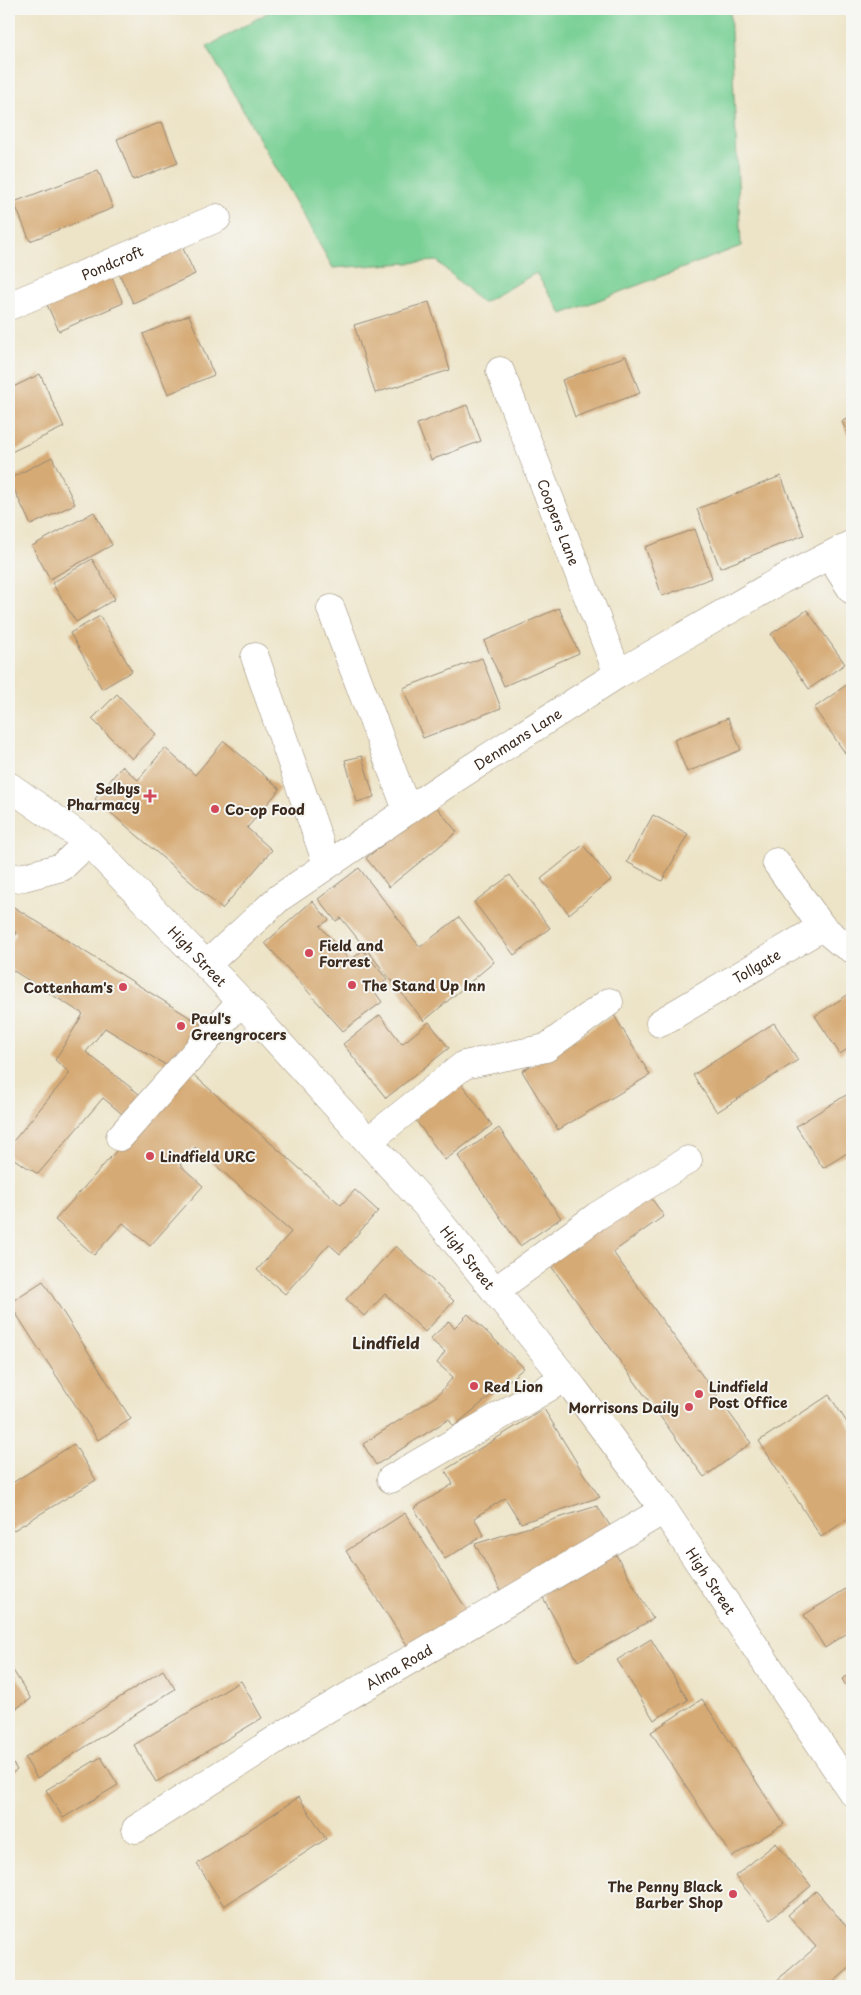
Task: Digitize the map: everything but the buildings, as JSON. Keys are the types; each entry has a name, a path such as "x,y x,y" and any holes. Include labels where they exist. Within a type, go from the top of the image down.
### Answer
{"street":[{"name":"Pondcroft","path":"9,306 217,218"},
{"name":"Coopers Lane","path":"500,371 618,674"},
{"name":"Denmans Lane","path":"206,965 279,898 407,810 618,674 781,580 841,550"},
{"path":"841,550 852,590"},
{"path":"331,609 407,810"},
{"path":"255,657 327,864"},
{"name":"High Street","path":"9,786 88,842 241,1001 425,1204 564,1378 664,1510 852,1792"},
{"path":"9,879 62,867 88,842"},
{"path":"776,862 822,928 852,949"},
{"name":"Tollgate","path":"660,1023 822,928"},
{"path":"120,1137 241,1001"},
{"path":"368,1141 464,1064 546,1048 609,1002"},
{"path":"495,1291 597,1216 688,1160"},
{"path":"391,1479 564,1378"},
{"name":"Alma Road","path":"136,1829 286,1733 664,1510"}],"green space":[{"path":"274,9 730,9 741,246 562,314 536,273 482,303 437,261 333,268 207,47"}],"place":[{"name":"Selbys Pharmacy","path":"150,796"},
{"name":"Co-op Food","path":"215,809"},
{"name":"Field and Forrest","path":"309,953"},
{"name":"The Stand Up Inn","path":"352,985"},
{"name":"Cottenham's","path":"123,987"},
{"name":"Paul's Greengrocers","path":"181,1026"},
{"name":"Lindfield URC","path":"150,1156"},
{"name":"Red Lion","path":"474,1386"},
{"name":"Lindfield Post Office","path":"699,1394"},
{"name":"Morrisons Daily","path":"689,1407"},
{"name":"The Penny Black Barber Shop","path":"733,1894"}],"district":[{"name":"Lindfield","path":"386,1342"}]}
